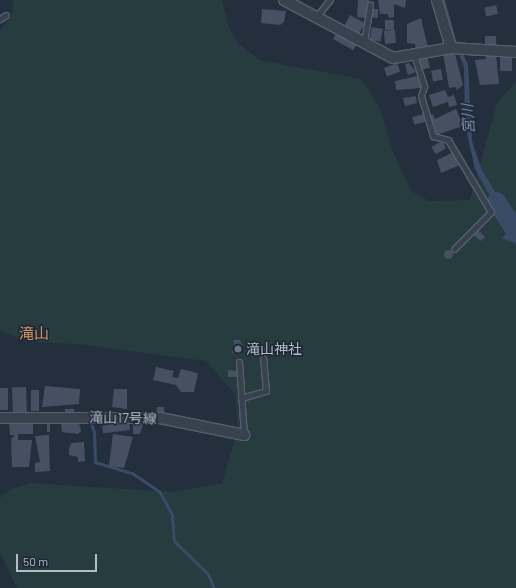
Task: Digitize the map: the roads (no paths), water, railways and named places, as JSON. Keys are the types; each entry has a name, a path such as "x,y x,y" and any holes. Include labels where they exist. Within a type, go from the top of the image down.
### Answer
{"street":[{"path":"284,0 393,58 414,56 455,48 516,52"},
{"path":"437,0 455,48"},
{"name":"滝山17号線","path":"0,418 160,418 244,435"}],"lane":[{"path":"316,17 330,0"},
{"path":"364,43 370,4"},
{"path":"0,19 6,15"},
{"path":"414,56 424,86 421,96 433,136 448,140 491,212 454,249"},
{"path":"241,398 266,391 263,358"},
{"path":"239,362 244,435"}],"water":[{"path":"439,0 445,0 456,40 468,64 472,141 481,168 499,199 516,212 507,226 475,169 465,124 464,67"},
{"path":"516,222 516,244 502,238"}],"waterway":[{"name":"宮川","path":"496,201 516,232"},
{"path":"90,421 94,432 95,462 132,473 159,491 172,514 174,541 208,574 214,588"}],"place":[{"name":"滝山神社","path":"238,349"}],"district":[{"name":"滝山","path":"34,334"}]}
